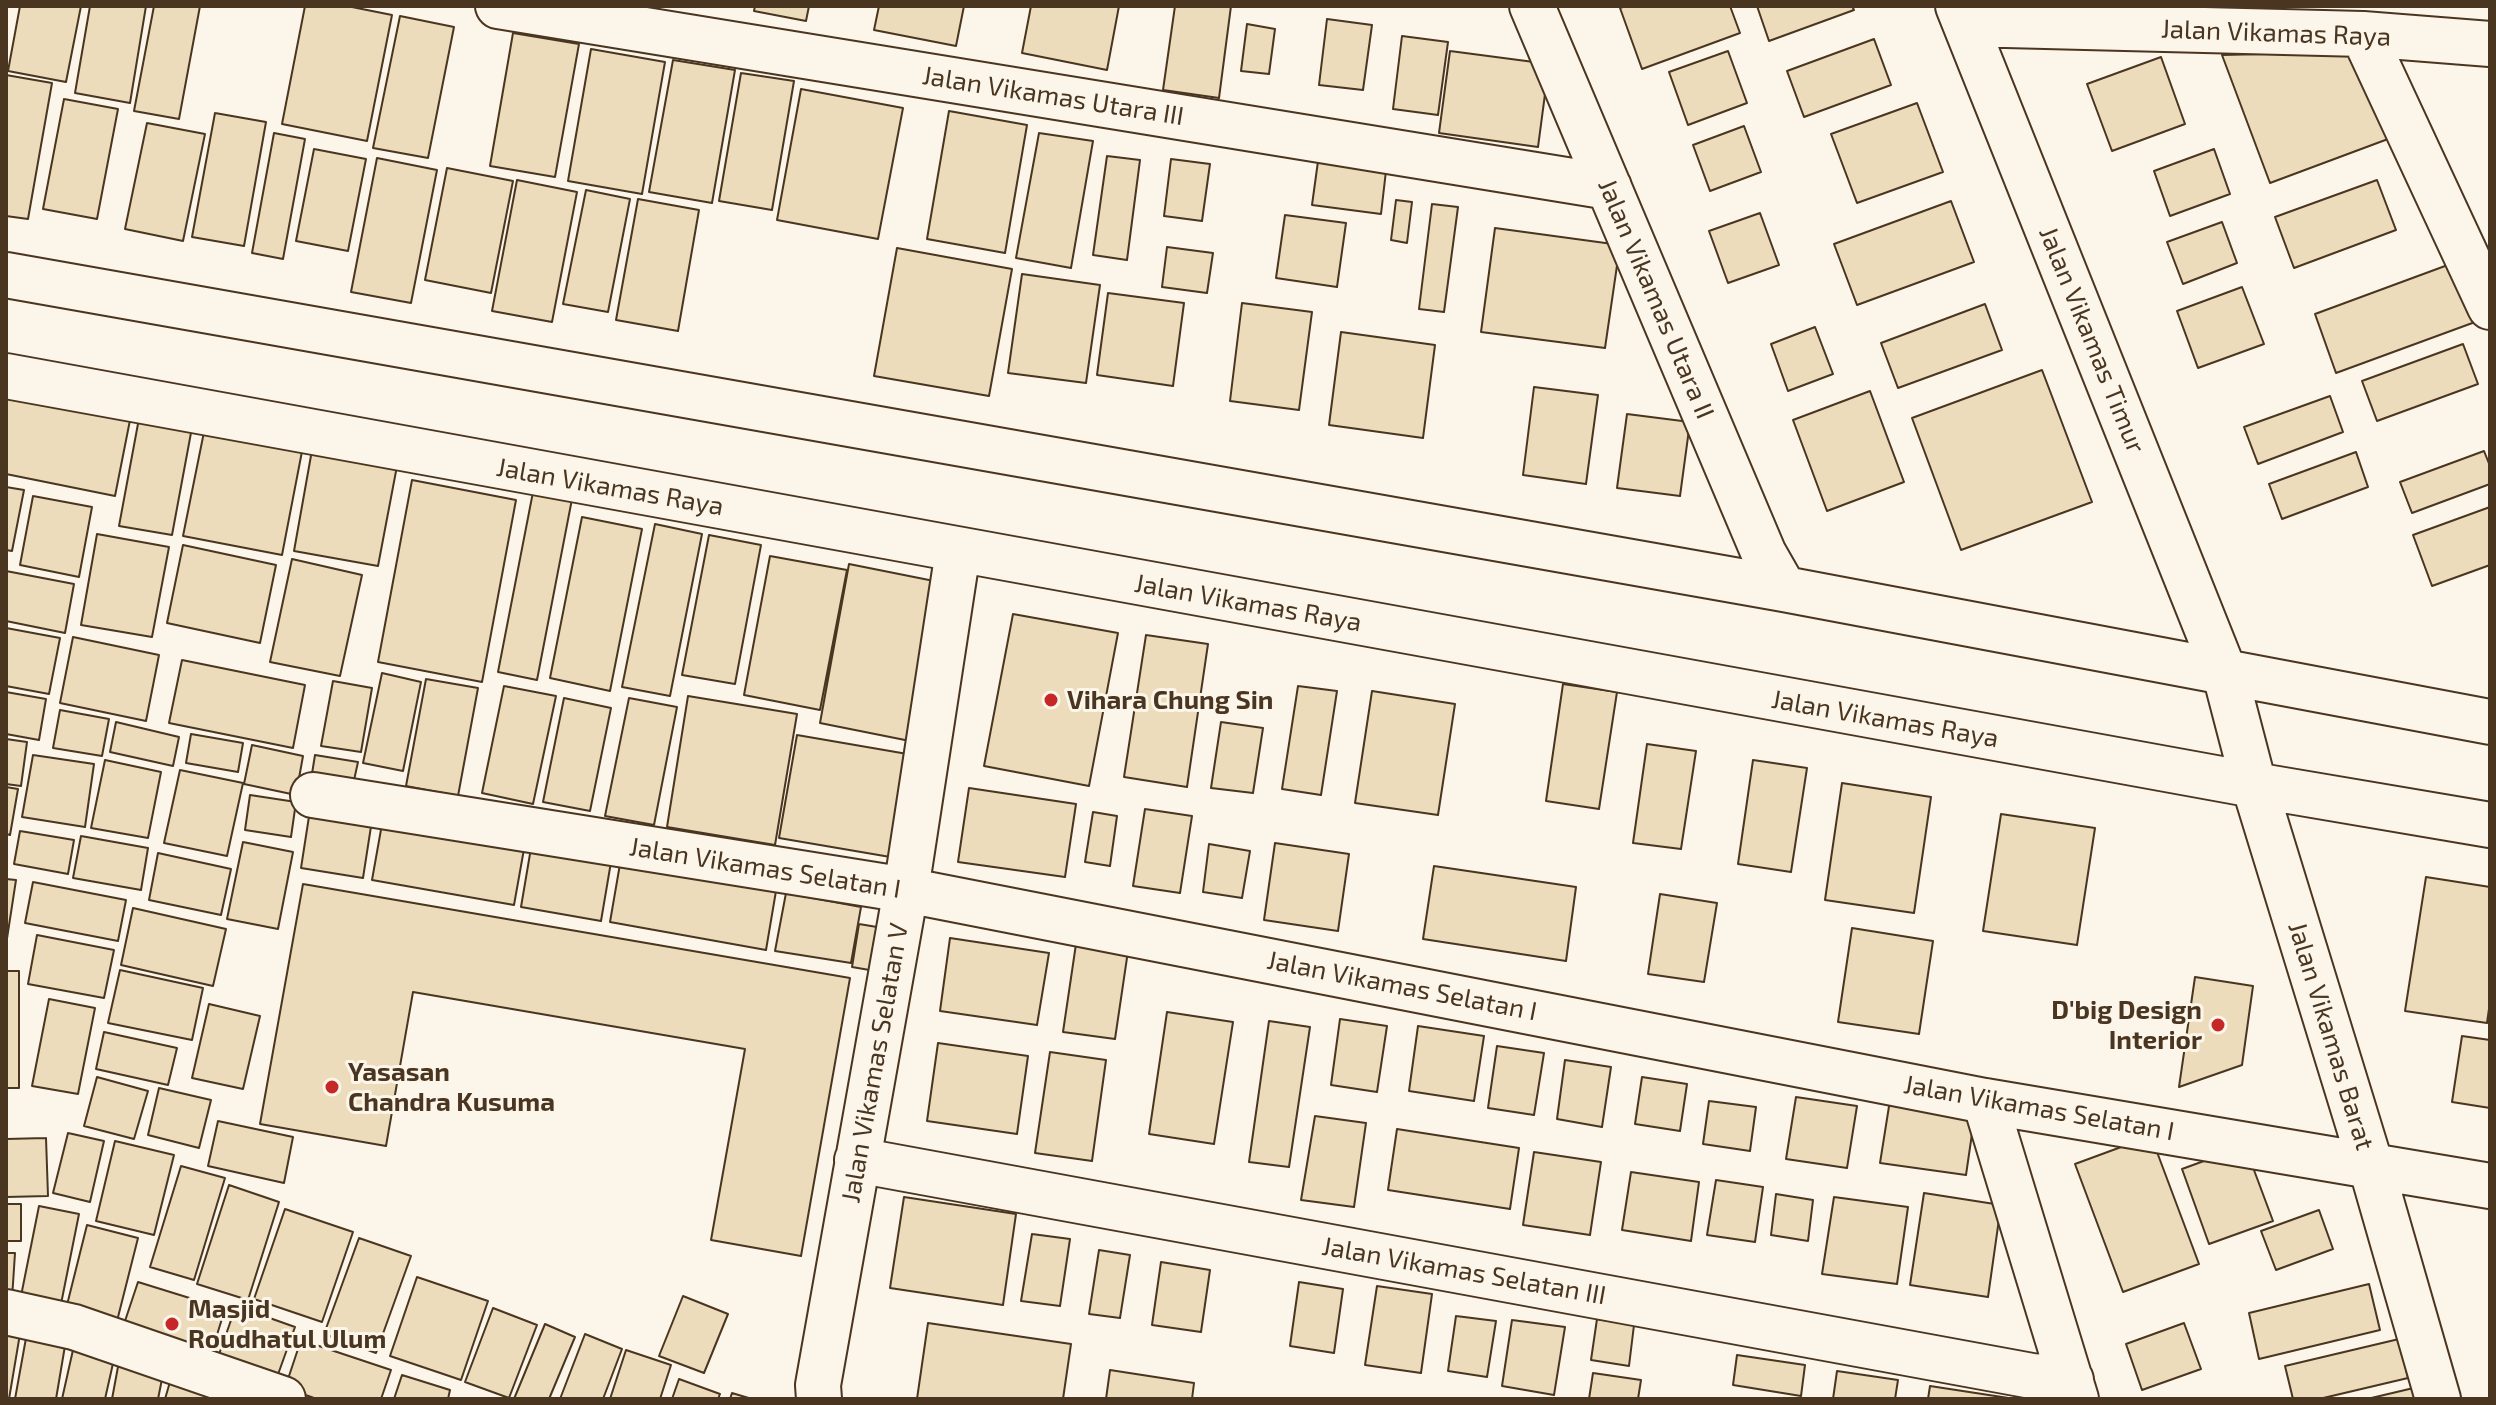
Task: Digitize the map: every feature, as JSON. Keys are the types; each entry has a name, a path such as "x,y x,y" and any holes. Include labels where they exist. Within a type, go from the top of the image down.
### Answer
{"street":[{"name":"Jalan Vikamas Utara III","path":"498,6 1609,187"},
{"name":"Jalan Vikamas Utara II","path":"1532,6 1764,554 1784,589"},
{"name":"Jalan Vikamas Raya","path":"1962,15 2363,34 2490,44"},
{"name":"Jalan Vikamas Timur","path":"1962,15 2228,687"},
{"path":"2363,34 2486,277"},
{"path":"6,275 1784,589 2228,687 2490,722"},
{"name":"Jalan Vikamas Raya","path":"6,376 958,551 2252,776 2490,825"},
{"name":"Jalan Vikamas Selatan V","path":"818,1392 906,890 958,551"},
{"name":"Jalan Vikamas Barat","path":"2228,687 2438,1399"},
{"name":"Jalan Vikamas Selatan I","path":"313,795 906,890 1985,1101 2490,1186"},
{"path":"1985,1101 2074,1390"},
{"name":"Jalan Vikamas Selatan III","path":"857,1160 2032,1376 2074,1390"},
{"path":"6,1312 74,1327 283,1399"}],"building":[{"path":"20,6 81,6 66,82 8,71"},
{"path":"90,6 146,6 130,103 75,93"},
{"path":"154,6 200,6 179,119 134,111"},
{"path":"305,6 347,6 392,15 367,141 282,124"},
{"path":"755,6 809,6 806,21 754,11"},
{"path":"879,6 964,6 956,46 874,30"},
{"path":"1031,6 1119,6 1107,70 1022,53"},
{"path":"1175,6 1231,6 1219,98 1163,90"},
{"path":"1730,6 1740,33 1642,69 1620,8"},
{"path":"1757,6 1852,6 1854,10 1769,41"},
{"path":"400,16 454,27 428,158 373,148"},
{"path":"1327,19 1372,25 1363,90 1319,85"},
{"path":"1247,24 1275,29 1269,74 1241,71"},
{"path":"513,33 579,44 555,177 490,166"},
{"path":"1402,36 1448,42 1438,115 1393,109"},
{"path":"1874,39 1891,85 1804,117 1787,71"},
{"path":"591,49 665,62 642,194 568,181"},
{"path":"1450,51 1549,64 1538,147 1439,133"},
{"path":"1728,51 1747,103 1688,125 1669,72"},
{"path":"2351,52 2388,139 2270,183 2222,55"},
{"path":"2161,57 2185,124 2112,151 2087,84"},
{"path":"673,60 735,70 712,203 649,192"},
{"path":"741,73 794,81 772,210 719,201"},
{"path":"6,75 52,83 28,219 6,216"},
{"path":"801,89 903,108 878,239 777,220"},
{"path":"64,99 118,109 97,219 43,209"},
{"path":"1917,103 1943,172 1857,203 1831,134"},
{"path":"949,111 1027,125 1005,253 927,239"},
{"path":"215,113 266,122 244,246 192,237"},
{"path":"147,123 205,134 183,241 125,229"},
{"path":"1744,126 1761,172 1710,191 1693,145"},
{"path":"274,133 305,139 283,259 252,253"},
{"path":"1039,133 1093,141 1071,268 1016,258"},
{"path":"314,149 366,159 348,251 296,241"},
{"path":"2214,149 2230,194 2170,216 2154,171"},
{"path":"1319,154 1387,162 1381,214 1312,205"},
{"path":"1107,156 1140,160 1127,260 1093,255"},
{"path":"377,158 437,170 411,303 351,292"},
{"path":"1171,159 1210,164 1202,221 1164,216"},
{"path":"447,168 513,181 491,293 425,280"},
{"path":"517,180 577,192 552,322 492,311"},
{"path":"2377,180 2396,230 2294,268 2275,217"},
{"path":"586,190 630,199 608,312 563,304"},
{"path":"638,199 699,210 678,331 616,320"},
{"path":"1396,200 1412,202 1407,243 1391,240"},
{"path":"1951,201 1974,262 1857,305 1834,244"},
{"path":"1432,204 1458,207 1444,312 1419,309"},
{"path":"1760,213 1779,265 1728,283 1709,231"},
{"path":"1285,215 1346,223 1337,287 1276,278"},
{"path":"2222,222 2237,263 2183,284 2167,242"},
{"path":"1495,228 1620,245 1605,348 1481,332"},
{"path":"1167,247 1213,253 1207,293 1162,287"},
{"path":"897,248 1012,269 989,396 874,376"},
{"path":"2464,259 2486,318 2336,373 2315,314"},
{"path":"1022,274 1100,285 1086,383 1008,373"},
{"path":"2242,287 2264,344 2198,368 2177,311"},
{"path":"1108,293 1184,303 1173,386 1097,375"},
{"path":"1242,303 1312,312 1299,410 1230,401"},
{"path":"1985,304 2002,350 1898,388 1881,343"},
{"path":"1815,327 1833,374 1788,391 1771,344"},
{"path":"1341,332 1435,345 1423,438 1329,425"},
{"path":"2463,344 2478,384 2377,421 2362,381"},
{"path":"2042,370 2092,502 1961,550 1912,418"},
{"path":"1534,387 1598,395 1586,484 1523,475"},
{"path":"6,390 131,415 115,496 6,474"},
{"path":"1870,391 1904,482 1827,511 1793,420"},
{"path":"2330,396 2343,432 2258,464 2244,427"},
{"path":"140,413 193,422 172,535 119,526"},
{"path":"1627,414 1690,422 1680,496 1617,488"},
{"path":"206,422 304,441 282,555 183,536"},
{"path":"312,450 397,466 378,566 294,551"},
{"path":"2484,451 2490,466 2490,484 2412,513 2400,482"},
{"path":"2356,452 2368,487 2282,519 2269,484"},
{"path":"412,480 516,500 482,682 378,662"},
{"path":"6,487 24,490 12,551 6,550"},
{"path":"533,492 572,499 537,680 498,672"},
{"path":"33,496 92,507 79,577 20,565"},
{"path":"2490,507 2490,565 2432,586 2413,535"},
{"path":"582,517 642,529 610,691 550,678"},
{"path":"655,524 702,534 670,696 622,687"},
{"path":"97,534 169,547 152,637 81,625"},
{"path":"709,535 761,545 735,684 682,675"},
{"path":"183,545 276,565 260,643 167,623"},
{"path":"770,556 847,570 820,710 744,695"},
{"path":"292,559 362,575 340,676 270,662"},
{"path":"849,564 949,584 920,743 820,723"},
{"path":"6,571 74,584 65,633 6,621"},
{"name":"Vihara Chung Sin","path":"1013,614 1118,633 1089,786 984,766"},
{"path":"6,628 60,638 49,694 6,686"},
{"path":"1146,635 1208,644 1187,787 1124,777"},
{"path":"73,637 159,655 146,721 60,703"},
{"path":"182,660 305,685 293,748 169,723"},
{"path":"382,673 421,682 403,771 363,763"},
{"path":"426,679 478,688 458,796 406,786"},
{"path":"333,681 372,688 361,752 321,746"},
{"path":"1563,684 1617,692 1599,809 1546,801"},
{"path":"504,686 556,696 533,804 482,793"},
{"path":"1298,686 1337,691 1321,795 1282,789"},
{"path":"1372,691 1455,704 1438,815 1355,803"},
{"path":"6,692 46,699 39,740 6,734"},
{"path":"688,696 797,714 775,845 667,827"},
{"path":"564,698 611,708 590,811 543,802"},
{"path":"629,698 677,707 654,825 605,816"},
{"path":"60,710 109,719 102,756 53,748"},
{"path":"116,722 179,737 173,766 110,752"},
{"path":"1221,722 1263,728 1253,793 1211,788"},
{"path":"191,734 243,743 238,772 186,763"},
{"path":"797,735 919,756 902,859 779,838"},
{"path":"6,739 27,742 21,786 6,784"},
{"path":"1647,744 1696,751 1681,849 1633,843"},
{"path":"252,745 303,756 296,795 244,784"},
{"path":"33,755 94,764 85,827 22,817"},
{"path":"315,755 358,762 351,794 310,786"},
{"path":"105,760 161,772 148,838 91,828"},
{"path":"1753,760 1807,768 1791,872 1738,864"},
{"path":"180,770 243,783 227,856 164,843"},
{"path":"1842,783 1931,797 1914,913 1825,900"},
{"path":"6,787 18,789 10,835 6,834"},
{"path":"969,788 1076,804 1065,877 958,862"},
{"path":"250,795 296,802 291,837 245,830"},
{"path":"1145,809 1192,816 1180,893 1133,886"},
{"path":"310,810 372,820 363,878 301,868"},
{"path":"1093,812 1117,816 1110,866 1085,862"},
{"path":"2001,814 2095,828 2077,945 1983,931"},
{"path":"382,824 524,849 514,905 372,880"},
{"path":"20,831 74,840 68,874 14,864"},
{"path":"81,836 148,848 141,890 73,878"},
{"path":"243,842 293,852 278,929 227,919"},
{"path":"1275,843 1349,854 1338,931 1264,920"},
{"path":"1209,844 1250,851 1242,898 1203,892"},
{"path":"531,848 611,862 601,921 521,907"},
{"path":"158,853 231,869 221,915 149,900"},
{"path":"620,864 776,891 766,950 610,922"},
{"path":"1434,866 1576,887 1566,961 1423,939"},
{"path":"2426,877 2490,887 2490,1002 2487,1023 2405,1011"},
{"path":"6,879 16,880 6,945"},
{"path":"33,882 126,900 118,941 25,923"},
{"name":"Yasasan Chandra Kusuma","path":"303,884 850,978 801,1256 711,1240 745,1049 413,992 386,1146 260,1124"},
{"path":"786,893 861,907 851,963 775,951"},
{"path":"1660,894 1717,903 1704,982 1648,974"},
{"path":"133,908 226,929 213,986 121,965"},
{"path":"859,924 895,930 887,973 852,967"},
{"path":"1852,928 1933,941 1919,1034 1838,1022"},
{"path":"37,935 114,950 104,998 28,984"},
{"path":"950,938 1049,953 1037,1025 940,1011"},
{"path":"1076,944 1128,951 1115,1039 1063,1032"},
{"path":"120,970 203,988 192,1040 108,1023"},
{"path":"6,971 19,971 19,1088 6,1088"},
{"name":"D'big Design Interior","path":"2195,977 2253,986 2242,1065 2179,1087"},
{"path":"49,999 95,1008 78,1094 32,1086"},
{"path":"209,1004 260,1016 243,1089 192,1078"},
{"path":"1167,1012 1233,1022 1214,1144 1149,1134"},
{"path":"1340,1019 1387,1026 1377,1092 1331,1085"},
{"path":"1269,1021 1310,1027 1289,1167 1249,1162"},
{"path":"1418,1026 1484,1036 1474,1101 1409,1091"},
{"path":"104,1032 177,1048 168,1085 96,1069"},
{"path":"2462,1036 2490,1040 2490,1108 2452,1102"},
{"path":"938,1043 1028,1056 1017,1134 927,1121"},
{"path":"1497,1046 1544,1053 1534,1115 1488,1108"},
{"path":"1050,1052 1106,1060 1092,1161 1035,1153"},
{"path":"1565,1060 1611,1067 1602,1127 1557,1119"},
{"path":"97,1077 148,1091 134,1139 84,1126"},
{"path":"1642,1077 1687,1084 1680,1131 1635,1124"},
{"path":"159,1088 211,1100 199,1148 148,1135"},
{"path":"1796,1097 1857,1106 1847,1168 1786,1159"},
{"path":"1890,1100 1975,1113 1966,1175 1880,1163"},
{"path":"1709,1101 1756,1107 1750,1151 1703,1144"},
{"path":"1315,1116 1366,1123 1354,1207 1301,1200"},
{"path":"218,1121 293,1137 284,1183 208,1166"},
{"path":"1397,1129 1519,1148 1510,1209 1388,1190"},
{"path":"68,1133 104,1141 90,1202 53,1193"},
{"path":"2151,1136 2199,1264 2123,1292 2075,1164"},
{"path":"46,1138 48,1196 6,1197 6,1139"},
{"path":"115,1141 174,1155 154,1235 96,1221"},
{"path":"2245,1146 2273,1221 2209,1244 2182,1169"},
{"path":"1534,1152 1601,1162 1590,1235 1523,1225"},
{"path":"181,1166 225,1178 194,1280 150,1267"},
{"path":"1631,1172 1699,1182 1691,1241 1622,1230"},
{"path":"1716,1180 1763,1187 1755,1242 1707,1235"},
{"path":"229,1185 279,1202 248,1300 197,1284"},
{"path":"1924,1193 2001,1205 1988,1297 1910,1285"},
{"path":"1776,1194 1813,1200 1808,1241 1771,1235"},
{"path":"904,1197 1016,1214 1003,1305 890,1288"},
{"path":"1834,1197 1908,1207 1897,1284 1822,1274"},
{"path":"6,1204 21,1204 21,1241 6,1241"},
{"path":"39,1206 79,1214 59,1314 19,1306"},
{"path":"285,1209 353,1232 322,1322 254,1299"},
{"path":"2319,1210 2333,1249 2276,1270 2261,1231"},
{"path":"87,1225 138,1238 115,1329 64,1317"},
{"path":"1032,1234 1070,1239 1060,1306 1021,1301"},
{"path":"359,1238 411,1256 376,1353 324,1334"},
{"path":"1099,1250 1130,1255 1120,1318 1089,1314"},
{"path":"6,1253 15,1253 12,1299 6,1298"},
{"path":"1161,1262 1210,1270 1201,1332 1152,1325"},
{"path":"417,1277 488,1301 461,1380 390,1356"},
{"name":"Masjid Roudhatul Ulum","path":"138,1282 225,1309 207,1367 119,1339"},
{"path":"1299,1282 1343,1289 1334,1353 1290,1346"},
{"path":"2369,1284 2380,1330 2259,1359 2249,1313"},
{"path":"1377,1286 1432,1294 1421,1373 1365,1365"},
{"path":"683,1296 728,1314 704,1373 659,1356"},
{"path":"236,1306 295,1327 276,1380 217,1360"},
{"path":"493,1308 537,1325 509,1398 465,1382"},
{"path":"1456,1316 1496,1321 1487,1377 1448,1371"},
{"path":"1597,1319 1634,1325 1629,1366 1591,1360"},
{"path":"6,1320 22,1322 9,1399 6,1399"},
{"path":"1512,1320 1565,1327 1554,1395 1502,1386"},
{"path":"928,1323 1071,1344 1063,1399 917,1399"},
{"path":"2184,1323 2201,1369 2142,1390 2126,1344"},
{"path":"545,1324 575,1337 549,1399 514,1399"},
{"path":"28,1327 67,1334 56,1399 15,1399"},
{"path":"585,1334 622,1349 603,1399 560,1399"},
{"path":"2399,1339 2408,1378 2319,1399 2293,1399 2285,1366"},
{"path":"301,1340 391,1370 381,1399 317,1399 285,1388"},
{"path":"75,1341 116,1350 105,1399 62,1399"},
{"path":"626,1350 671,1365 660,1399 610,1399"},
{"path":"1737,1355 1805,1365 1801,1396 1733,1385"},
{"path":"120,1356 165,1364 158,1399 112,1399"},
{"path":"1110,1370 1194,1383 1192,1399 1106,1399"},
{"path":"1837,1371 1898,1380 1895,1399 1833,1399"},
{"path":"1593,1373 1641,1380 1638,1399 1589,1399"},
{"path":"172,1375 237,1399 165,1399"},
{"path":"402,1375 450,1390 448,1399 394,1399"},
{"path":"679,1379 720,1394 718,1399 672,1399"},
{"path":"1930,1386 2015,1399 1928,1399"},
{"path":"2422,1386 2425,1399 2367,1399"},
{"path":"732,1393 752,1399 730,1399"}],"place":[{"name":"Vihara Chung Sin","path":"1051,700"},
{"name":"D'big Design Interior","path":"2218,1025"},
{"name":"Yasasan Chandra Kusuma","path":"332,1087"},
{"name":"Masjid Roudhatul Ulum","path":"172,1324"}]}
